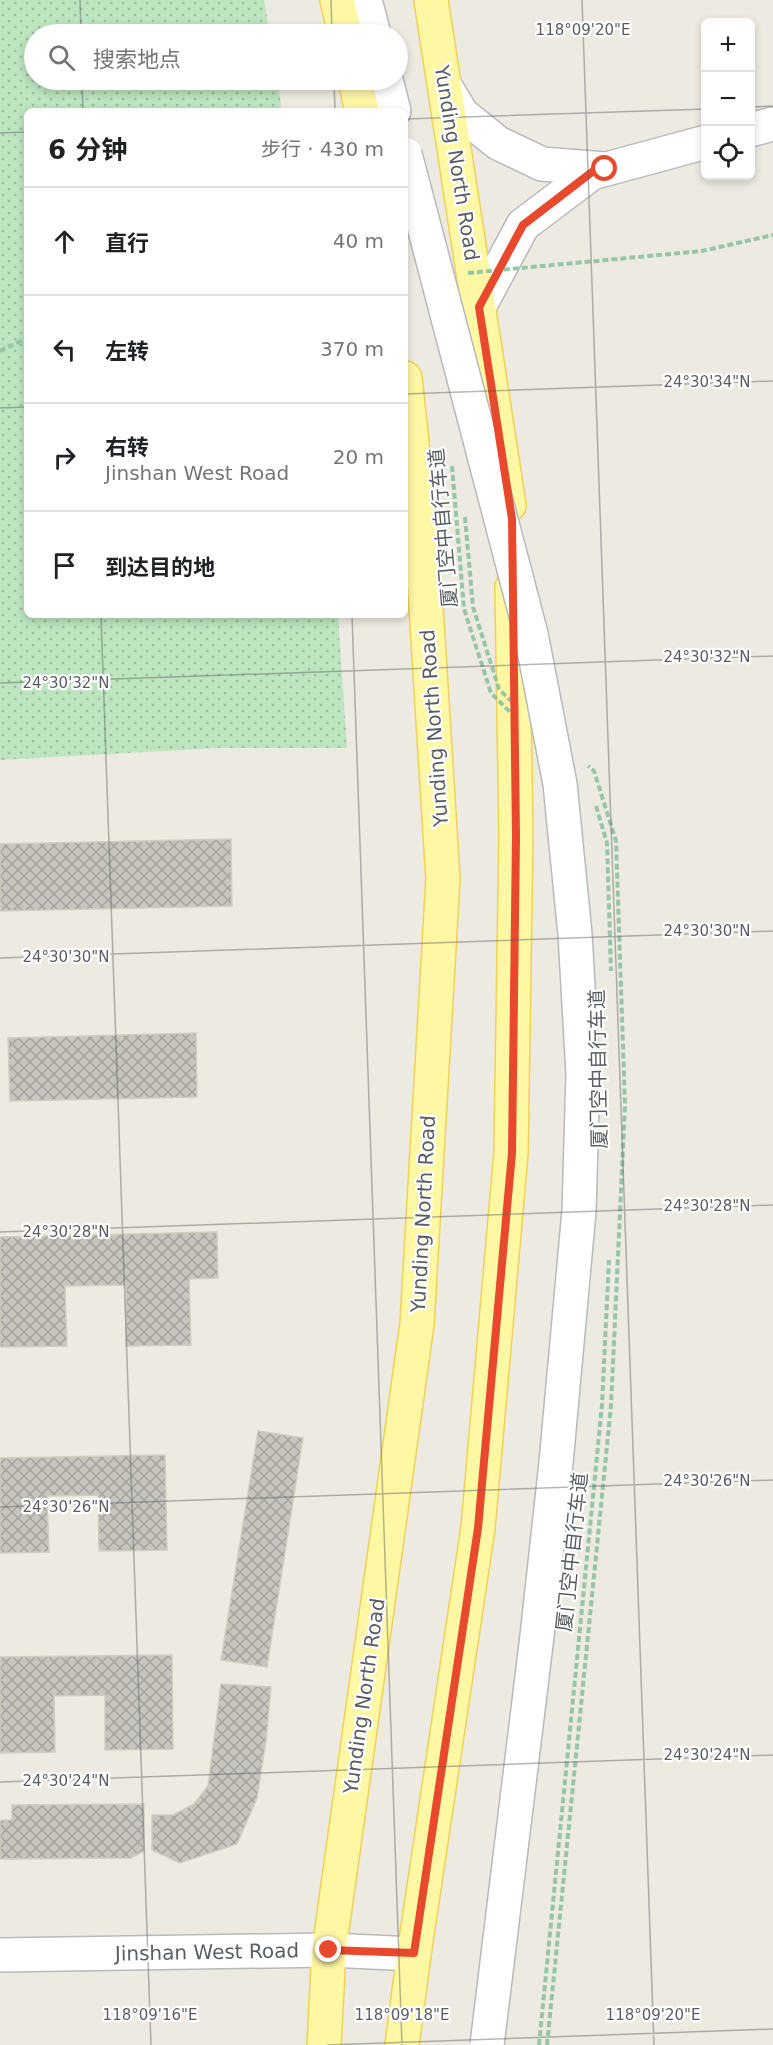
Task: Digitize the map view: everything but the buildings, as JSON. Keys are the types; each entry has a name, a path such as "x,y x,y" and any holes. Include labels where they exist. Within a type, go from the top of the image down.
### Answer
{"main road":[{"path":"337,0 343,24"},
{"name":"Yunding North Road","path":"402,2045 478,1528 512,1153 516,836 512,519 431,0"},
{"path":"357,90 361,108"},
{"name":"Yunding North Road","path":"324,2045 329,1950 417,1324 443,879 421,527 408,406"}],"street":[{"path":"365,0 371,24"},
{"path":"445,86 462,114 498,143 542,164 605,169"},
{"path":"389,90 393,108"},
{"path":"755,129 773,124"},
{"path":"479,307 523,225 592,172 701,143"},
{"path":"408,165 531,634 560,784 575,934 583,1074 579,1211 556,1463 487,2045"},
{"name":"Jinshan West Road","path":"0,1955 329,1950 414,1953"}],"path":[{"path":"460,274 702,251 773,235"},
{"path":"0,351 24,339"},
{"name":"厦门空中自行车道","path":"452,458 464,609 491,693 522,725"},
{"name":"厦门空中自行车道","path":"593,798 607,843 612,979"},
{"name":"厦门空中自行车道","path":"539,2045 601,1417 609,1255"}],"green space":[{"path":"0,0 264,0 268,24 24,24 24,90 279,90 282,108 24,108 24,618 338,618 347,748 219,748 0,760"}],"route":[{"path":"329,1950 414,1953 478,1528 512,1153 516,836 512,519 479,307 523,225 592,172 605,169"}]}
